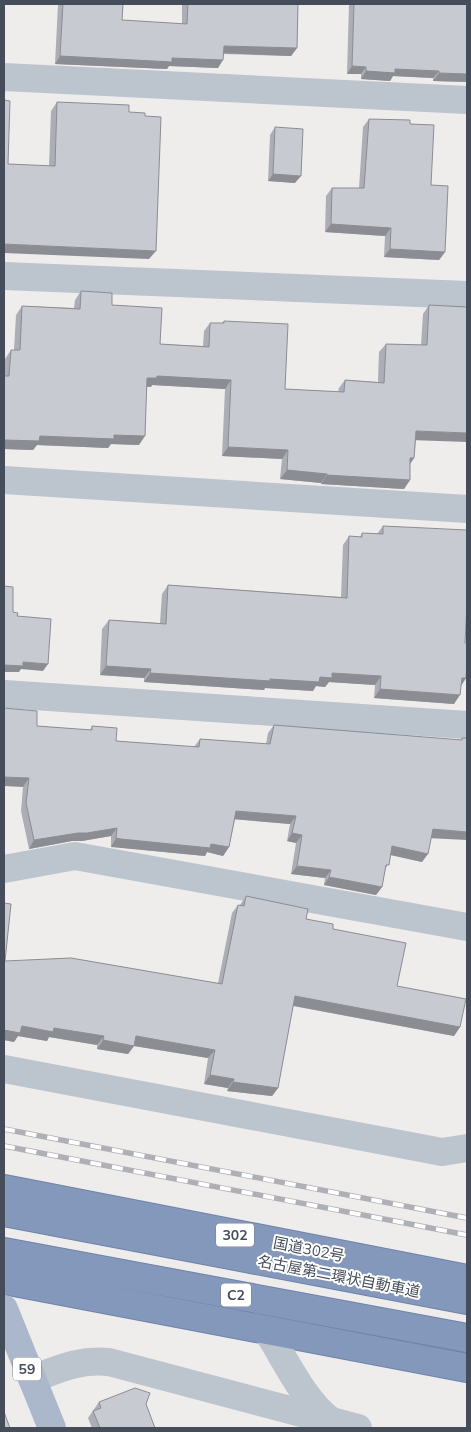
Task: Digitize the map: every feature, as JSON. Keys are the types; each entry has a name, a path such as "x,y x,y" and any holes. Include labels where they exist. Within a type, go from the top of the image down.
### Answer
{"highway":[{"name":"国道302号","path":"4,1189 467,1279"},
{"name":"名古屋第二環状自動車道","path":"4,1212 467,1300"},
{"path":"265,1241 405,1250 467,1262"},
{"name":"C2","path":"4,1252 467,1338"},
{"path":"4,1280 467,1368"}],"main road":[{"name":"59","path":"4,1309 52,1428"}],"street":[{"path":"4,76 467,100"},
{"path":"4,276 467,296"},
{"path":"4,480 467,509"},
{"path":"4,694 467,725"},
{"path":"4,869 75,856 467,927"},
{"path":"4,1069 442,1152 467,1148"},
{"path":"268,1331 310,1400 320,1413 331,1421"},
{"path":"32,1379 75,1363 94,1360 109,1362 358,1428"}],"building":[{"path":"63,4 123,4 122,20 187,24 188,4 298,4 297,48 224,46 223,60 172,58 172,62 60,56"},
{"path":"354,4 467,4 467,74 395,69 395,73 366,71 366,67 352,66"},
{"path":"4,100 10,101 8,164 55,166 57,102 129,105 129,112 161,117 156,251 4,244"},
{"path":"369,119 410,120 410,124 434,125 431,185 448,186 445,252 390,249 391,228 331,224 332,188 364,188"},
{"path":"275,127 303,129 301,176 273,174"},
{"path":"81,291 112,293 112,305 162,308 160,344 209,347 210,323 224,323 224,321 288,324 285,389 344,392 345,380 384,383 386,344 427,345 429,305 467,307 467,433 416,431 414,458 410,458 410,480 327,475 287,470 288,450 228,447 231,380 157,376 157,378 147,378 145,436 114,435 114,439 40,436 39,441 5,440 4,442 4,376 9,376 11,350 20,350 22,306 80,309"},
{"path":"383,526 467,530 465,643 467,643 467,663 466,678 462,678 460,695 380,689 381,676 332,673 332,678 320,677 319,682 270,679 270,681 150,673 151,669 106,666 109,620 166,624 168,585 347,598 349,536 362,537 362,533 383,534"},
{"path":"4,586 13,587 13,612 18,613 17,616 51,619 48,664 23,662 23,666 4,665"},
{"path":"4,708 37,711 37,726 92,730 92,726 117,728 116,741 199,747 200,739 270,744 274,725 462,740 462,738 467,738 467,832 433,829 428,854 392,846 389,865 386,865 382,887 329,877 331,870 297,866 302,835 292,833 296,816 236,811 229,847 211,844 210,848 121,839 116,838 117,828 34,840 26,803 29,778 4,777"},
{"path":"246,896 308,909 306,919 333,924 333,929 406,943 397,986 466,999 460,1027 295,996 278,1088 233,1082 234,1079 210,1075 215,1050 136,1036 134,1046 103,1040 104,1036 54,1028 53,1032 22,1026 20,1033 4,1030 4,903 11,904 5,961 71,958 222,984 238,905 244,906"},
{"path":"135,1388 150,1393 146,1404 155,1428 100,1428 93,1411 101,1408 99,1402"},
{"path":"4,1412 10,1428 4,1428"}],"railway":[{"path":"4,1129 467,1218"},
{"path":"4,1146 467,1235"}]}
